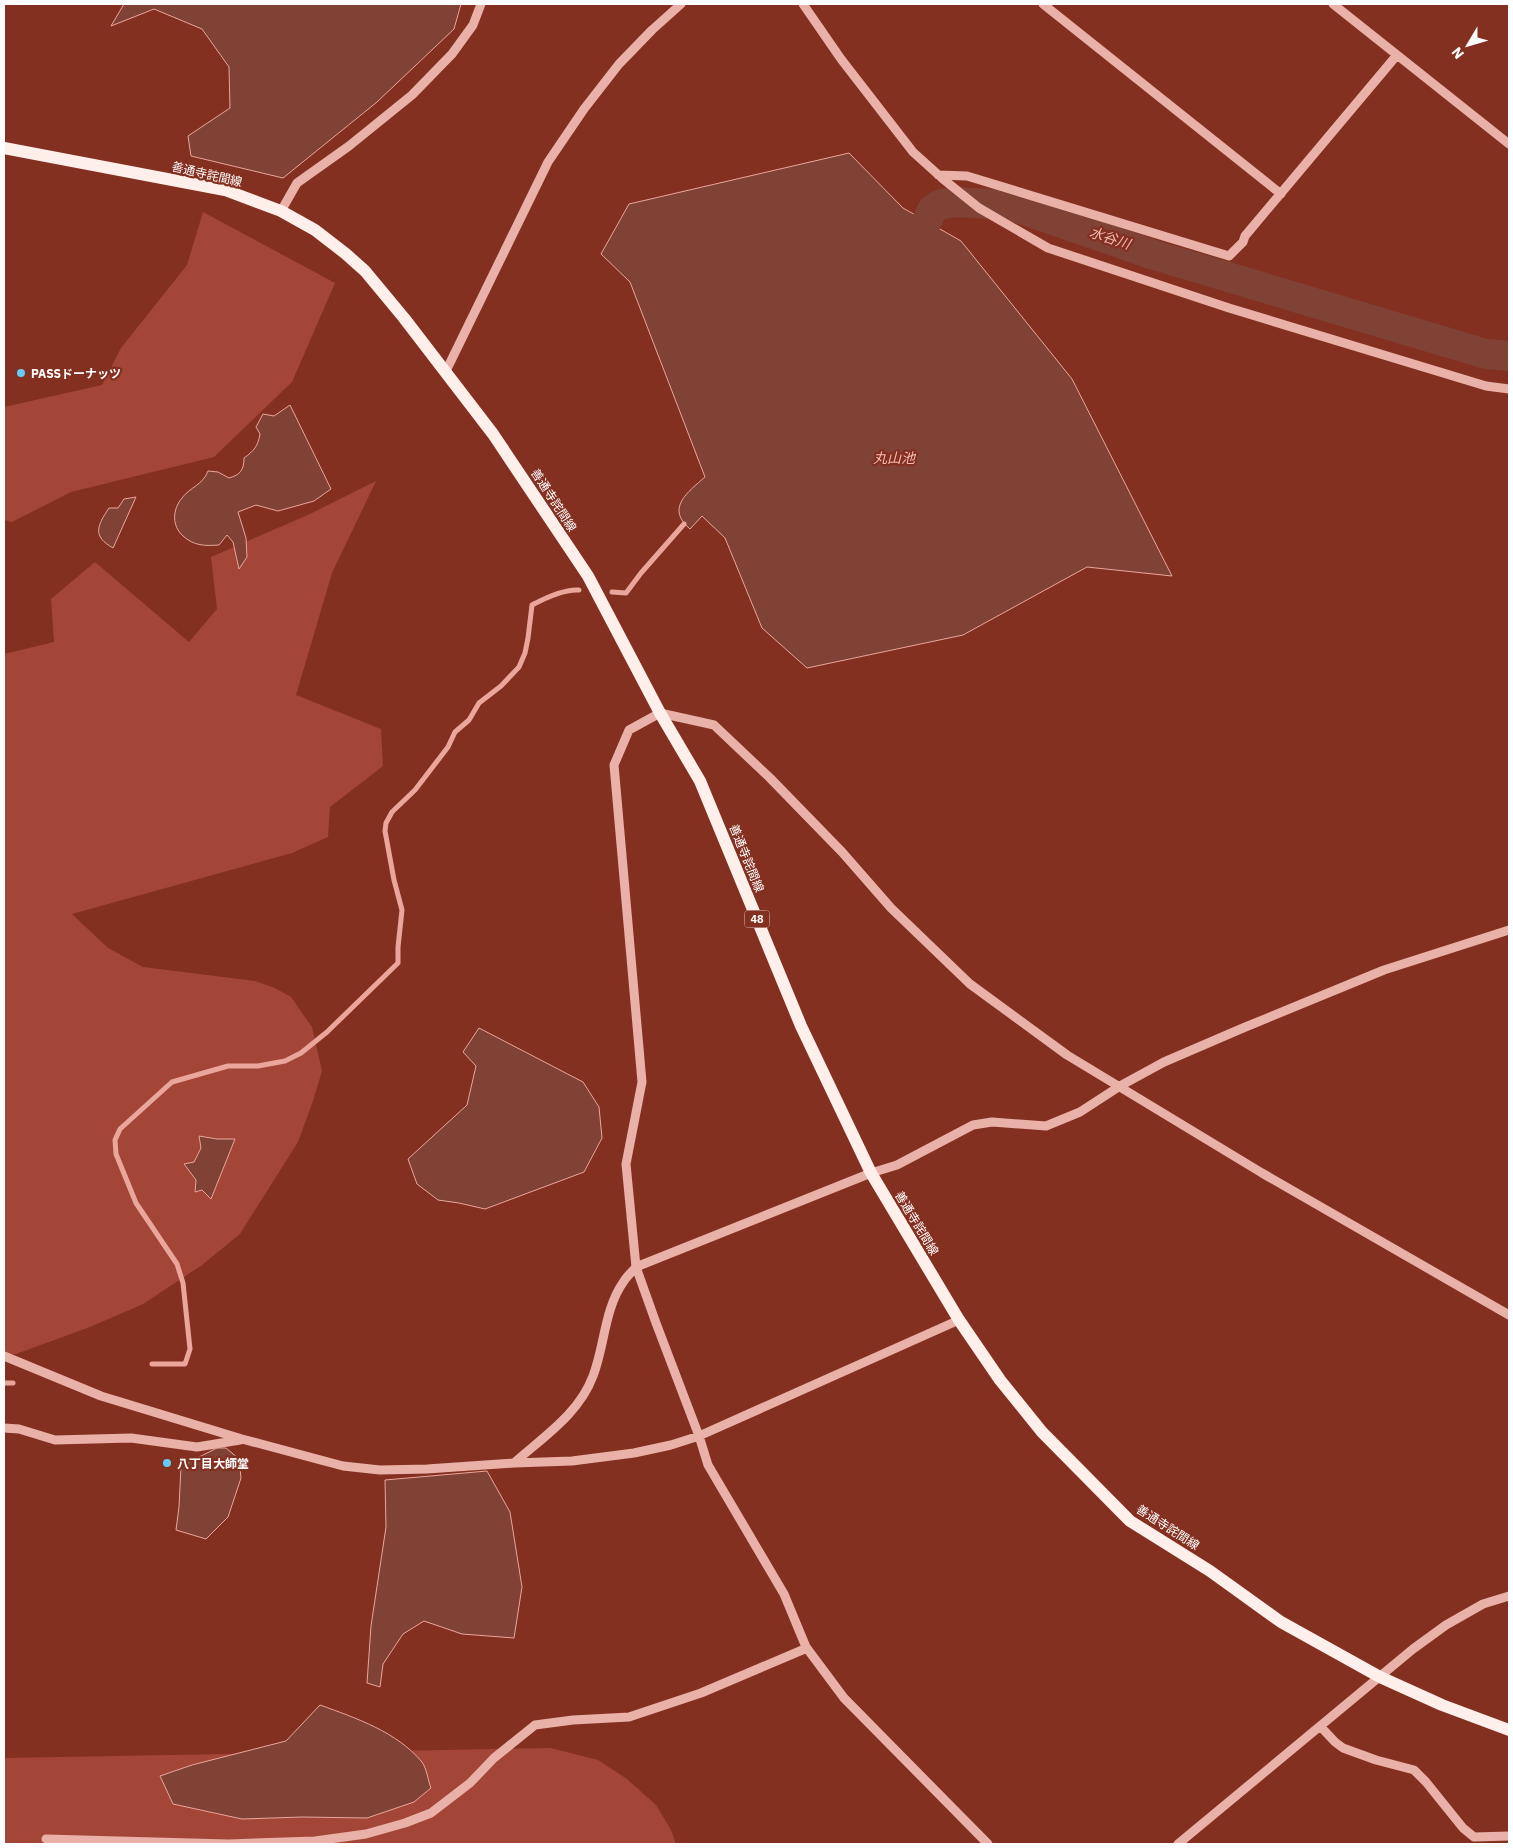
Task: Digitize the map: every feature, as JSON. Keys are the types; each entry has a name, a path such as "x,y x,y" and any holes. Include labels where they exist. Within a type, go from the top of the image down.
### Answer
{"main road":[{"name":"善通寺詫間線","path":"4,148 225,190 281,211 315,230 364,271 446,371 493,434 588,576 660,713 700,781 801,1026 871,1173 958,1320 1000,1380 1042,1432 1130,1521 1210,1571 1281,1622 1380,1677 1442,1705 1509,1730"}],"street":[{"path":"281,211 297,184 349,146 412,95 452,54 474,25 481,4"},
{"path":"446,371 548,162 584,109 619,64 681,4"},
{"path":"803,4 841,59 913,152 980,208 1048,248 1228,308 1486,386 1509,389"},
{"path":"1043,4 1281,194"},
{"path":"1333,4 1509,144"},
{"path":"938,174 967,176 1229,256 1396,55"},
{"path":"988,1844 844,1698 808,1648 784,1594 708,1465 700,1436 636,1267 626,1164 642,1082 614,764 629,730 660,713 714,725 770,778 842,852 891,908 970,984 1067,1055 1262,1174 1509,1315"},
{"path":"514,1463 567,1416 583,1397 594,1376 612,1303 624,1281 636,1267 871,1173 897,1165 973,1125 992,1122 1046,1126 1080,1112 1120,1086 1164,1062 1243,1028 1384,970 1509,930"},
{"path":"4,1356 101,1396 242,1440 343,1466 380,1470 427,1469 572,1461 634,1453 670,1445 700,1436 958,1320"},
{"path":"4,1428 55,1440 131,1438 197,1447 242,1440"},
{"path":"1178,1844 1413,1649 1446,1625 1483,1604 1509,1596"},
{"path":"46,1839 228,1844 315,1841 366,1834 405,1823 431,1813 470,1783 494,1758 536,1725 572,1720 629,1717 701,1693 808,1648"},
{"path":"1320,1726 1334,1742 1343,1748 1376,1760 1414,1770 1463,1828 1474,1837 1509,1836"}],"shaded area":[{"path":"203,212 335,283 292,382 214,457 71,492 12,522 4,520 4,407 102,385 121,348 187,265"},
{"path":"376,481 332,573 296,695 381,729 383,766 330,807 328,837 292,853 72,914 108,948 143,967 255,981 275,988 291,997 312,1027 322,1071 298,1142 240,1234 202,1265 143,1304 90,1327 16,1354 4,1355 4,654 54,642 51,599 95,562 189,642 217,609 211,557 310,514"},
{"path":"551,1748 598,1760 627,1779 656,1805 671,1830 676,1844 4,1844 4,1758"}],"water":[{"path":"124,4 461,4 454,29 377,102 283,178 191,156 188,136 230,108 229,67 202,29 154,9 111,26"},
{"name":"丸山池","path":"849,153 903,208 961,241 1072,379 1172,576 1087,567 963,635 807,668 762,628 725,538 702,516 690,529 679,514 679,507 686,495 705,477 630,282 601,254 629,204"},
{"path":"290,405 331,489 314,501 278,511 256,505 238,512 246,538 247,557 239,569 233,542 227,535 219,545 204,545 191,542 177,528 175,523 176,508 185,494 203,480 208,471 218,472 229,478 239,474 244,458 257,445 260,434 256,427 263,414 274,416"},
{"path":"136,497 113,548 106,544 99,535 99,525 109,508 118,508 124,499"},
{"path":"479,1028 583,1082 599,1107 602,1138 584,1172 485,1209 438,1200 417,1184 408,1159 467,1105 476,1066 463,1052"},
{"path":"199,1136 235,1139 211,1199 202,1190 195,1192 196,1180 184,1164 194,1162 201,1148"},
{"path":"217,1448 226,1448 239,1459 241,1478 228,1517 206,1539 176,1530 181,1466"},
{"path":"487,1471 510,1512 522,1587 514,1638 462,1634 424,1621 403,1634 383,1664 380,1687 367,1683 371,1626 386,1527 385,1480"},
{"path":"320,1705 375,1727 401,1742 422,1762 431,1788 414,1802 367,1818 302,1817 242,1819 173,1804 160,1776 192,1765 286,1741"}],"waterway":[{"name":"水谷川","path":"913,259 915,247 932,210 939,205 953,202 1010,205 1154,255 1486,354 1509,356"},
{"path":"612,592 626,593 684,524"},
{"path":"152,1364 185,1364 190,1349 183,1283 177,1264 136,1203 116,1154 115,1140 120,1129 172,1082 228,1066 258,1066 285,1061 301,1053 327,1032 398,963 402,910 394,880 385,831 386,823 392,812 415,790 448,747 455,732 469,720 479,703 501,686 519,667 525,653 532,605 561,592 579,590"},
{"path":"4,1383 13,1383"}],"place":[{"name":"PASSドーナッツ","path":"21,373"},
{"name":"八丁目大師堂","path":"167,1463"}]}
